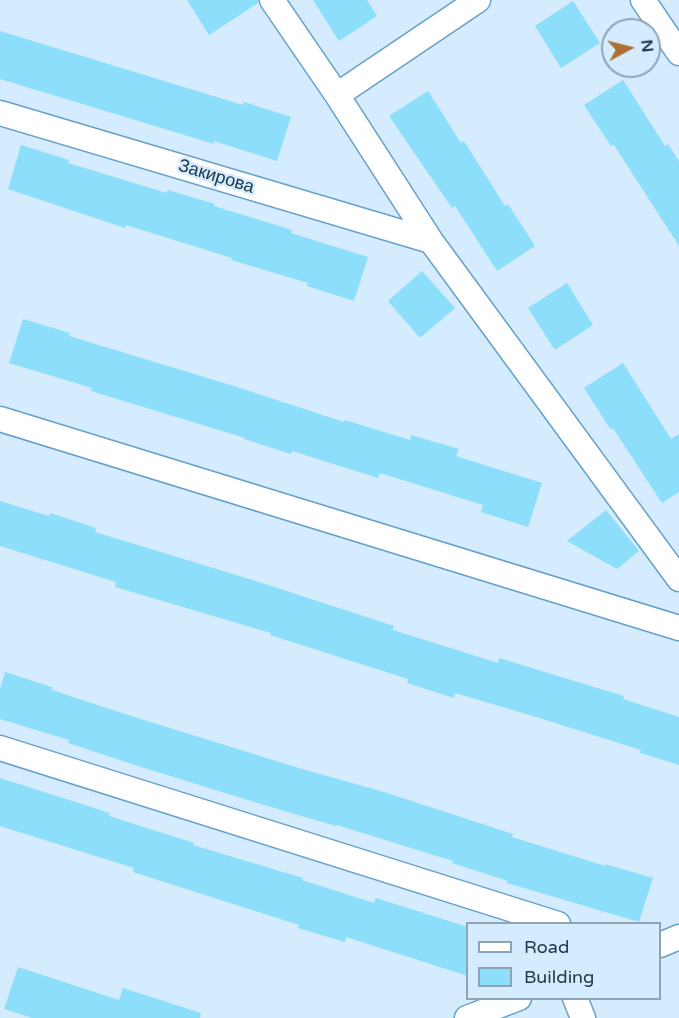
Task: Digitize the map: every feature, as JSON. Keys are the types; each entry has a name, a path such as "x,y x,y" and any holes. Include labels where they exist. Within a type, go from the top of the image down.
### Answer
{"street":[{"path":"272,0 337,95 431,241 679,579"},
{"path":"337,95 478,0"},
{"path":"643,0 679,53"},
{"name":"Закирова","path":"0,113 431,241"},
{"path":"0,419 679,628"},
{"path":"0,748 552,922"},
{"path":"661,945 679,937"},
{"path":"467,1018 516,1000"},
{"path":"575,1000 583,1018"}],"building":[{"path":"187,0 258,0 258,3 209,35"},
{"path":"313,0 367,0 377,16 339,41"},
{"path":"573,1 600,43 561,68 535,26"},
{"path":"0,31 243,105 244,102 291,117 277,161 0,79"},
{"path":"623,80 665,146 668,144 679,161 679,246 614,145 611,146 584,105"},
{"path":"428,91 461,143 464,141 505,206 508,204 535,246 497,271 455,206 452,208 389,116"},
{"path":"21,145 69,160 68,163 167,193 168,190 215,204 214,206 292,230 291,233 368,257 354,301 307,286 308,283 231,260 232,258 126,225 125,228 8,189"},
{"path":"422,271 455,308 420,338 388,301"},
{"path":"567,283 593,325 555,350 528,308"},
{"path":"23,319 70,333 69,336 344,422 345,420 410,440 411,435 459,449 456,456 542,483 528,527 481,512 483,505 380,473 378,478 292,451 291,454 9,363"},
{"path":"623,363 671,439 679,434 679,492 662,503 584,388"},
{"path":"0,501 49,516 50,513 96,528 95,532 394,626 393,630 498,663 499,658 624,696 623,699 679,717 679,765 640,753 641,750 533,716 455,693 454,698 407,683 408,679 270,635 271,633 115,587 116,582 0,546"},
{"path":"606,510 639,551 617,569 567,541"},
{"path":"5,672 128,715 384,792 513,834 512,837 605,866 605,864 653,878 639,922 507,883 508,881 452,863 453,861 141,767 68,743 69,740 0,719 0,689"},
{"path":"0,778 110,813 109,816 194,843 193,845 303,878 302,880 374,903 376,898 466,926 466,975 346,937 345,942 298,928 299,925 133,872 134,868 0,826"},
{"path":"18,967 119,1000 123,988 201,1013 200,1018 32,1018 4,1009"}]}
